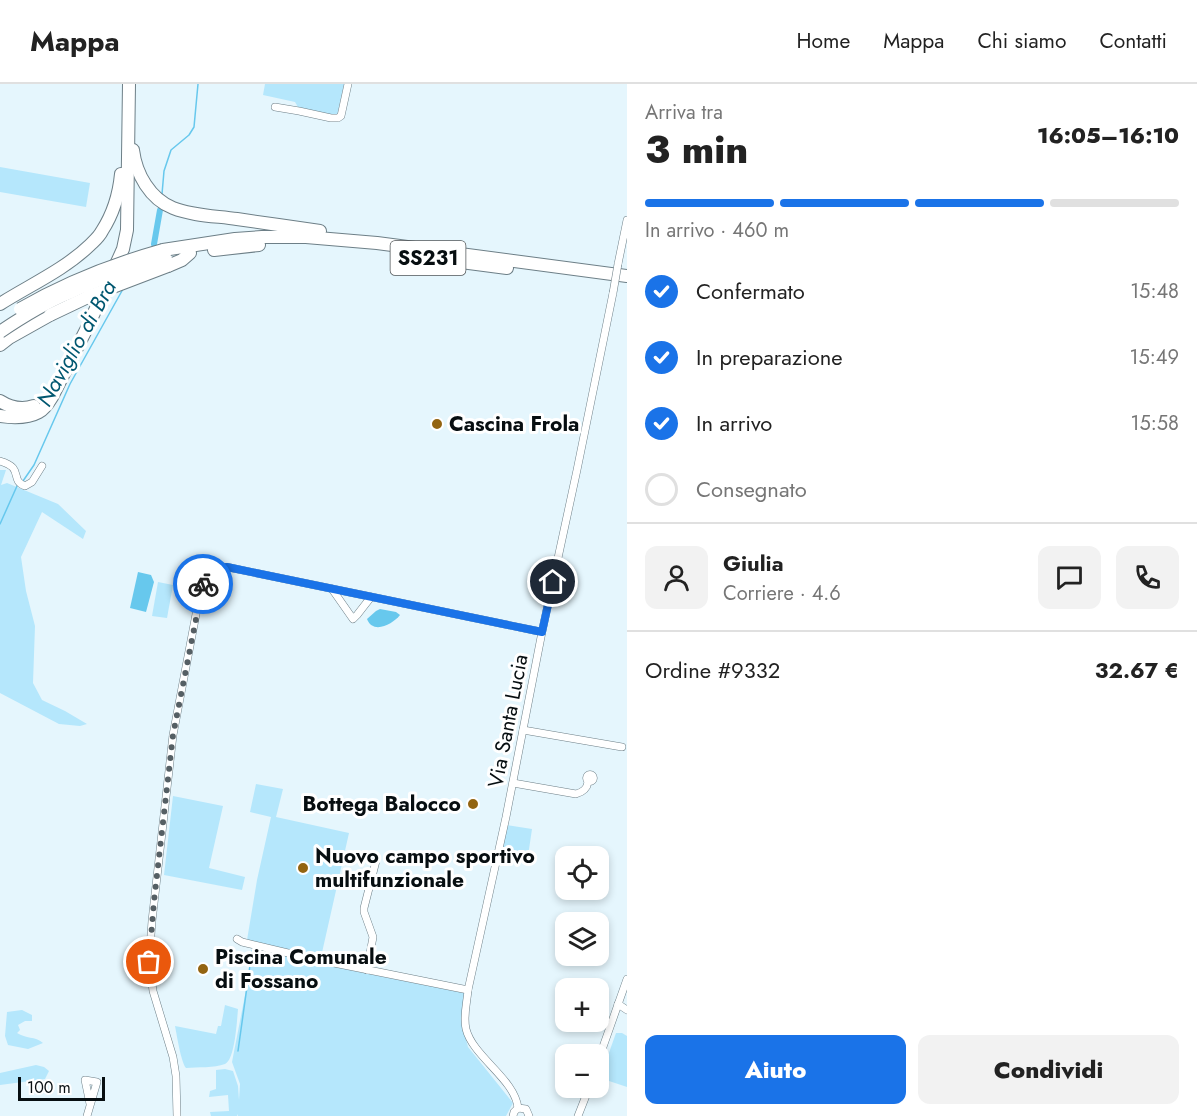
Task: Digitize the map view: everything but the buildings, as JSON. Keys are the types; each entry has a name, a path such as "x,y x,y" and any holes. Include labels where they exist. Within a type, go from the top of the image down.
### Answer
{"highway":[{"path":"122,84 135,164 142,181 161,201 173,208 202,214 324,232 377,243"},
{"path":"0,304 65,266 101,233 115,207 120,187 129,84"},
{"path":"0,416 14,418 39,412 52,397 123,249 126,240 128,210 126,104"},
{"name":"SS231","path":"0,332 23,316 69,292 165,258 235,239 306,237 377,243 627,276"},
{"name":"SS231","path":"0,322 69,283 99,271 190,253 263,245 309,244 357,248 627,284"},
{"path":"0,345 50,315 129,279 165,258"},
{"path":"0,402 20,409 32,407 41,402 62,377"}],"street":[{"path":"274,107 338,118 341,116 348,84"},
{"name":"Via Santa Lucia","path":"518,1108 515,1096 469,1036 465,1022 468,990 513,783 627,220"},
{"path":"0,462 10,464 15,468 18,482 22,486 32,482 42,466"},
{"path":"177,1116 173,1057 153,991 149,962 173,735 201,588 205,578 212,570 227,567 542,632"},
{"path":"332,589 352,619 371,597"},
{"path":"523,730 622,747"},
{"path":"513,783 576,794 587,788 588,782"},
{"path":"367,970 373,938 364,908 376,861"},
{"path":"237,939 269,949 468,990"},
{"path":"604,1044 627,979"},
{"path":"618,1004 627,1010"},
{"path":"578,1116 585,1098"},
{"path":"87,1116 90,1104"},
{"path":"513,1116 518,1108 526,1109 529,1116"}],"shaded area":[{"path":"265,84 344,84 337,116 298,107 295,102 263,95"},
{"path":"0,167 90,183 86,207 0,192"},
{"path":"0,470 6,470 1,485 7,483 58,504 86,531 83,539 42,512 21,557 26,591 35,626 33,683 42,700 87,724 80,726 59,724 0,693"},
{"path":"158,582 173,585 167,618 152,616"},
{"name":"Nuovo campo sportivo multifunzionale","path":"256,784 283,789 276,817 349,833 321,957 247,940 271,817 250,812"},
{"path":"173,796 223,806 209,868 245,877 242,890 164,875"},
{"path":"507,825 532,829 528,856 501,852"},
{"path":"254,949 267,952 268,950 354,971 464,993 462,1023 468,1047 513,1103 506,1116 238,1116 237,1114 237,1116 211,1116 210,1112 229,1111 228,1095 209,1097 210,1091 216,1089 216,1070 233,1071 238,1086 239,1100 240,1084 232,1062"},
{"path":"225,1005 238,1009 235,1039 228,1061 216,1066 186,1068 175,1026 216,1034 218,1026 221,1026"},
{"path":"22,1010 32,1015 32,1021 25,1021 18,1025 20,1030 17,1033 43,1043 28,1049 8,1045 5,1036 7,1012"},
{"path":"616,1033 627,1036 627,1087 609,1081 609,1053"},
{"path":"36,1065 49,1071 45,1079 0,1085 0,1073"}],"water":[{"path":"138,572 151,575 154,582 146,612 130,608"},
{"path":"380,609 400,615 393,622 383,626 370,624 367,619"}],"waterway":[{"name":"Naviglio di Bra","path":"162,194 164,171 171,150 189,135 194,127 198,84"},
{"name":"Naviglio di Bra","path":"154,244 160,210"},
{"name":"Naviglio di Bra","path":"23,481 34,465 70,384 123,289"},
{"name":"Naviglio di Bra","path":"0,524 17,486"},
{"path":"238,1051 252,951"}],"way so far":[{"path":"149,962 173,735 203,584"}],"place":[{"name":"Cascina Frola","path":"437,424"},
{"name":"Bottega Balocco","path":"473,804"},
{"name":"Nuovo campo sportivo multifunzionale","path":"303,868"},
{"name":"Piscina Comunale di Fossano","path":"203,969"}],"route":[{"path":"203,584 212,570 227,567 542,632 553,582"}]}
